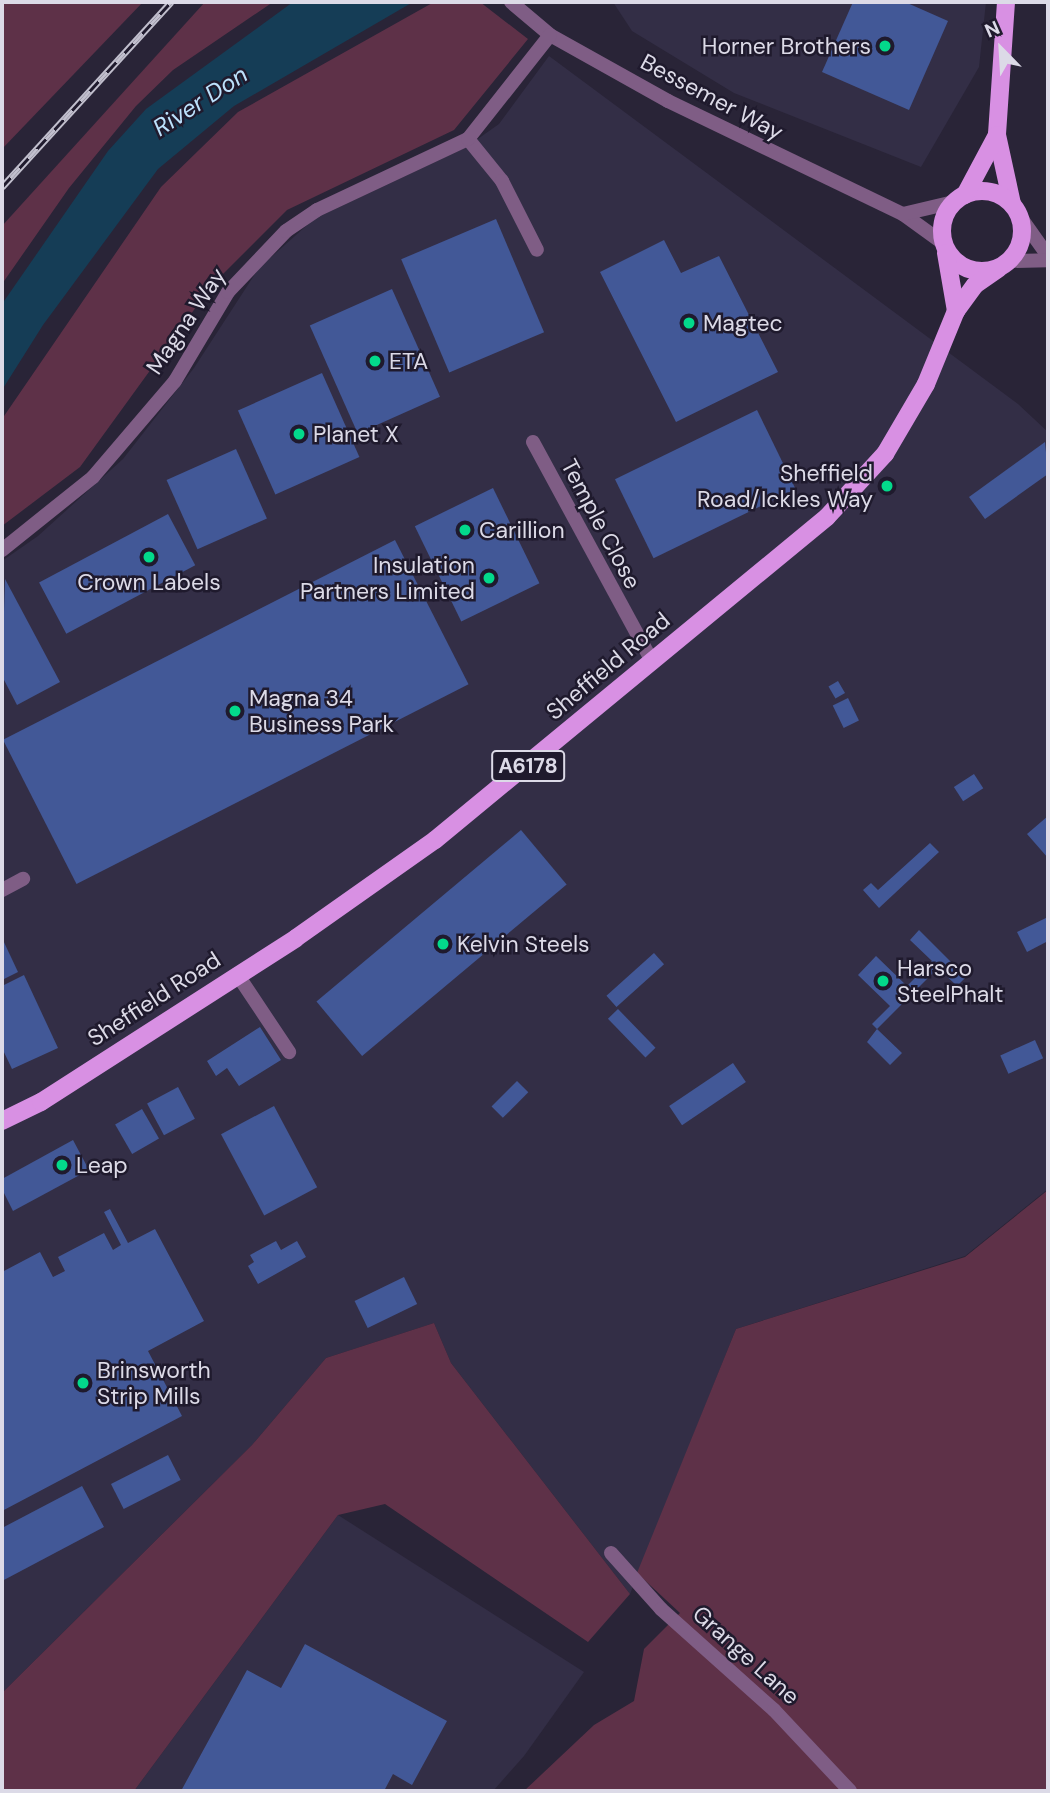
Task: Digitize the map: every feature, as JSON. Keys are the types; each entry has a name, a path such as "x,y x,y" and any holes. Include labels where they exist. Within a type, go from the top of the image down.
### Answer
{"main road":[{"path":"944,246 957,264 973,271 1004,264 1022,237 997,135 1006,2"},
{"path":"957,311 944,246 943,218 960,198 997,135"},
{"path":"960,198 989,192 1015,210"},
{"name":"Sheffield Road","path":"2,1121 41,1102 296,938 435,840 856,489 908,419 957,311 975,285 1004,264"}],"street":[{"name":"Bessemer Way","path":"510,2 550,35 765,151 903,214 944,246"},
{"name":"Magna Way","path":"2,550 93,477 176,381 228,292 286,231 317,209 468,139 550,35"},
{"path":"468,139 502,181 537,250"},
{"path":"903,214 960,198"},
{"path":"1004,264 1048,258 1015,210"},
{"name":"Temple Close","path":"533,442 652,661"},
{"path":"2,890 23,879"},
{"path":"237,974 289,1052"},
{"name":"Grange Lane","path":"611,1553 661,1609 774,1710 850,1791"}],"shaded area":[{"path":"2,2 143,2 2,149"},
{"path":"205,2 273,2 173,70 136,106 69,188 2,284 2,226"},
{"path":"434,2 480,2 528,39 454,130 287,210 212,285 80,467 2,526 2,419 161,187 238,112"},
{"path":"613,2 986,2 979,67 921,167 734,93 632,31"},
{"path":"549,56 1018,404 1048,432 1048,1189 965,1256 736,1329 630,1594 451,1363 434,1323 326,1358 252,1445 2,1693 2,561 38,536 123,459 194,368 259,268 314,219 465,148 499,124"},
{"path":"1048,1190 1048,1791 524,1791 594,1725 634,1701 644,1649 680,1613 637,1573 736,1329 965,1257"},
{"path":"434,1323 451,1363 630,1594 588,1642 385,1504 338,1515 134,1791 2,1791 2,1693 252,1445 326,1358"},
{"path":"338,1515 584,1672 524,1756 493,1791 134,1791"}],"water":[{"name":"River Don","path":"293,2 413,2 234,106 158,169 43,325 2,390 2,304 108,151 146,109"}],"building":[{"name":"Horner Brothers","path":"853,2 905,2 948,21 909,110 822,72"},
{"path":"496,219 544,332 449,372 401,259"},
{"name":"Magtec","path":"664,240 681,273 719,256 778,372 676,422 600,272"},
{"name":"ETA","path":"392,289 440,397 358,433 310,326"},
{"name":"Planet X","path":"322,373 359,457 275,494 238,410"},
{"path":"757,410 796,489 654,558 615,479"},
{"path":"1045,442 1048,474 985,519 969,497"},
{"path":"236,449 267,518 197,549 167,480"},
{"path":"493,488 539,583 461,621 415,526"},
{"path":"168,514 195,565 66,634 39,583"},
{"name":"Magna 34 Business Park","path":"395,540 469,684 77,884 3,740"},
{"path":"5,579 60,682 17,705 2,676"},
{"path":"838,681 845,693 835,699 828,686"},
{"path":"848,698 859,720 844,728 833,705"},
{"path":"974,774 983,788 963,801 954,787"},
{"path":"1048,816 1048,858 1027,834"},
{"name":"Kelvin Steels","path":"521,830 567,884 362,1056 316,1002"},
{"path":"930,843 939,852 879,908 863,890 871,883 878,890"},
{"path":"1048,917 1048,941 1027,952 1017,932"},
{"name":"Harsco SteelPhalt","path":"919,930 966,977 957,986 938,968 877,1029 872,1024 890,1006 858,975 876,956 907,986 932,961 910,940"},
{"path":"2,938 18,972 2,980"},
{"path":"654,953 664,964 616,1007 606,996"},
{"path":"24,975 58,1048 12,1069 2,1048 2,986"},
{"path":"618,1009 656,1048 645,1058 608,1019"},
{"path":"260,1027 281,1060 239,1086 227,1068 216,1076 207,1061"},
{"path":"877,1029 902,1053 890,1065 867,1042"},
{"path":"1035,1040 1043,1058 1008,1074 1000,1055"},
{"path":"733,1063 746,1082 682,1125 669,1106"},
{"path":"517,1081 528,1092 503,1118 492,1106"},
{"path":"178,1087 195,1119 164,1135 147,1103"},
{"path":"274,1106 317,1187 264,1215 221,1134"},
{"path":"142,1109 159,1138 132,1154 115,1124"},
{"path":"73,1140 89,1170 13,1211 2,1189 2,1179"},
{"name":"Brinsworth Strip Mills","path":"110,1209 128,1243 155,1229 204,1321 148,1351 182,1416 2,1511 2,1272 40,1252 53,1277 65,1271 58,1257 104,1233 113,1250 121,1245 104,1212"},
{"path":"276,1241 281,1250 297,1241 306,1257 258,1284 248,1266 254,1262 250,1255"},
{"path":"404,1277 417,1304 368,1328 355,1301"},
{"path":"168,1455 181,1480 124,1509 111,1484"},
{"path":"82,1486 104,1527 2,1581 2,1528"},
{"path":"305,1644 447,1721 412,1785 393,1774 384,1791 181,1791 247,1670 281,1688"}],"railway":[{"path":"2,187 171,2"}],"place":[{"name":"Horner Brothers","path":"885,46"},
{"name":"Magtec","path":"689,323"},
{"name":"ETA","path":"375,361"},
{"name":"Planet X","path":"299,434"},
{"name":"Sheffield Road/Ickles Way","path":"887,486"},
{"name":"Carillion","path":"465,530"},
{"name":"Crown Labels","path":"149,557"},
{"name":"Insulation Partners Limited","path":"489,578"},
{"name":"Magna 34 Business Park","path":"235,711"},
{"name":"Kelvin Steels","path":"443,944"},
{"name":"Harsco SteelPhalt","path":"883,981"},
{"name":"Leap","path":"62,1165"},
{"name":"Brinsworth Strip Mills","path":"83,1383"}]}
